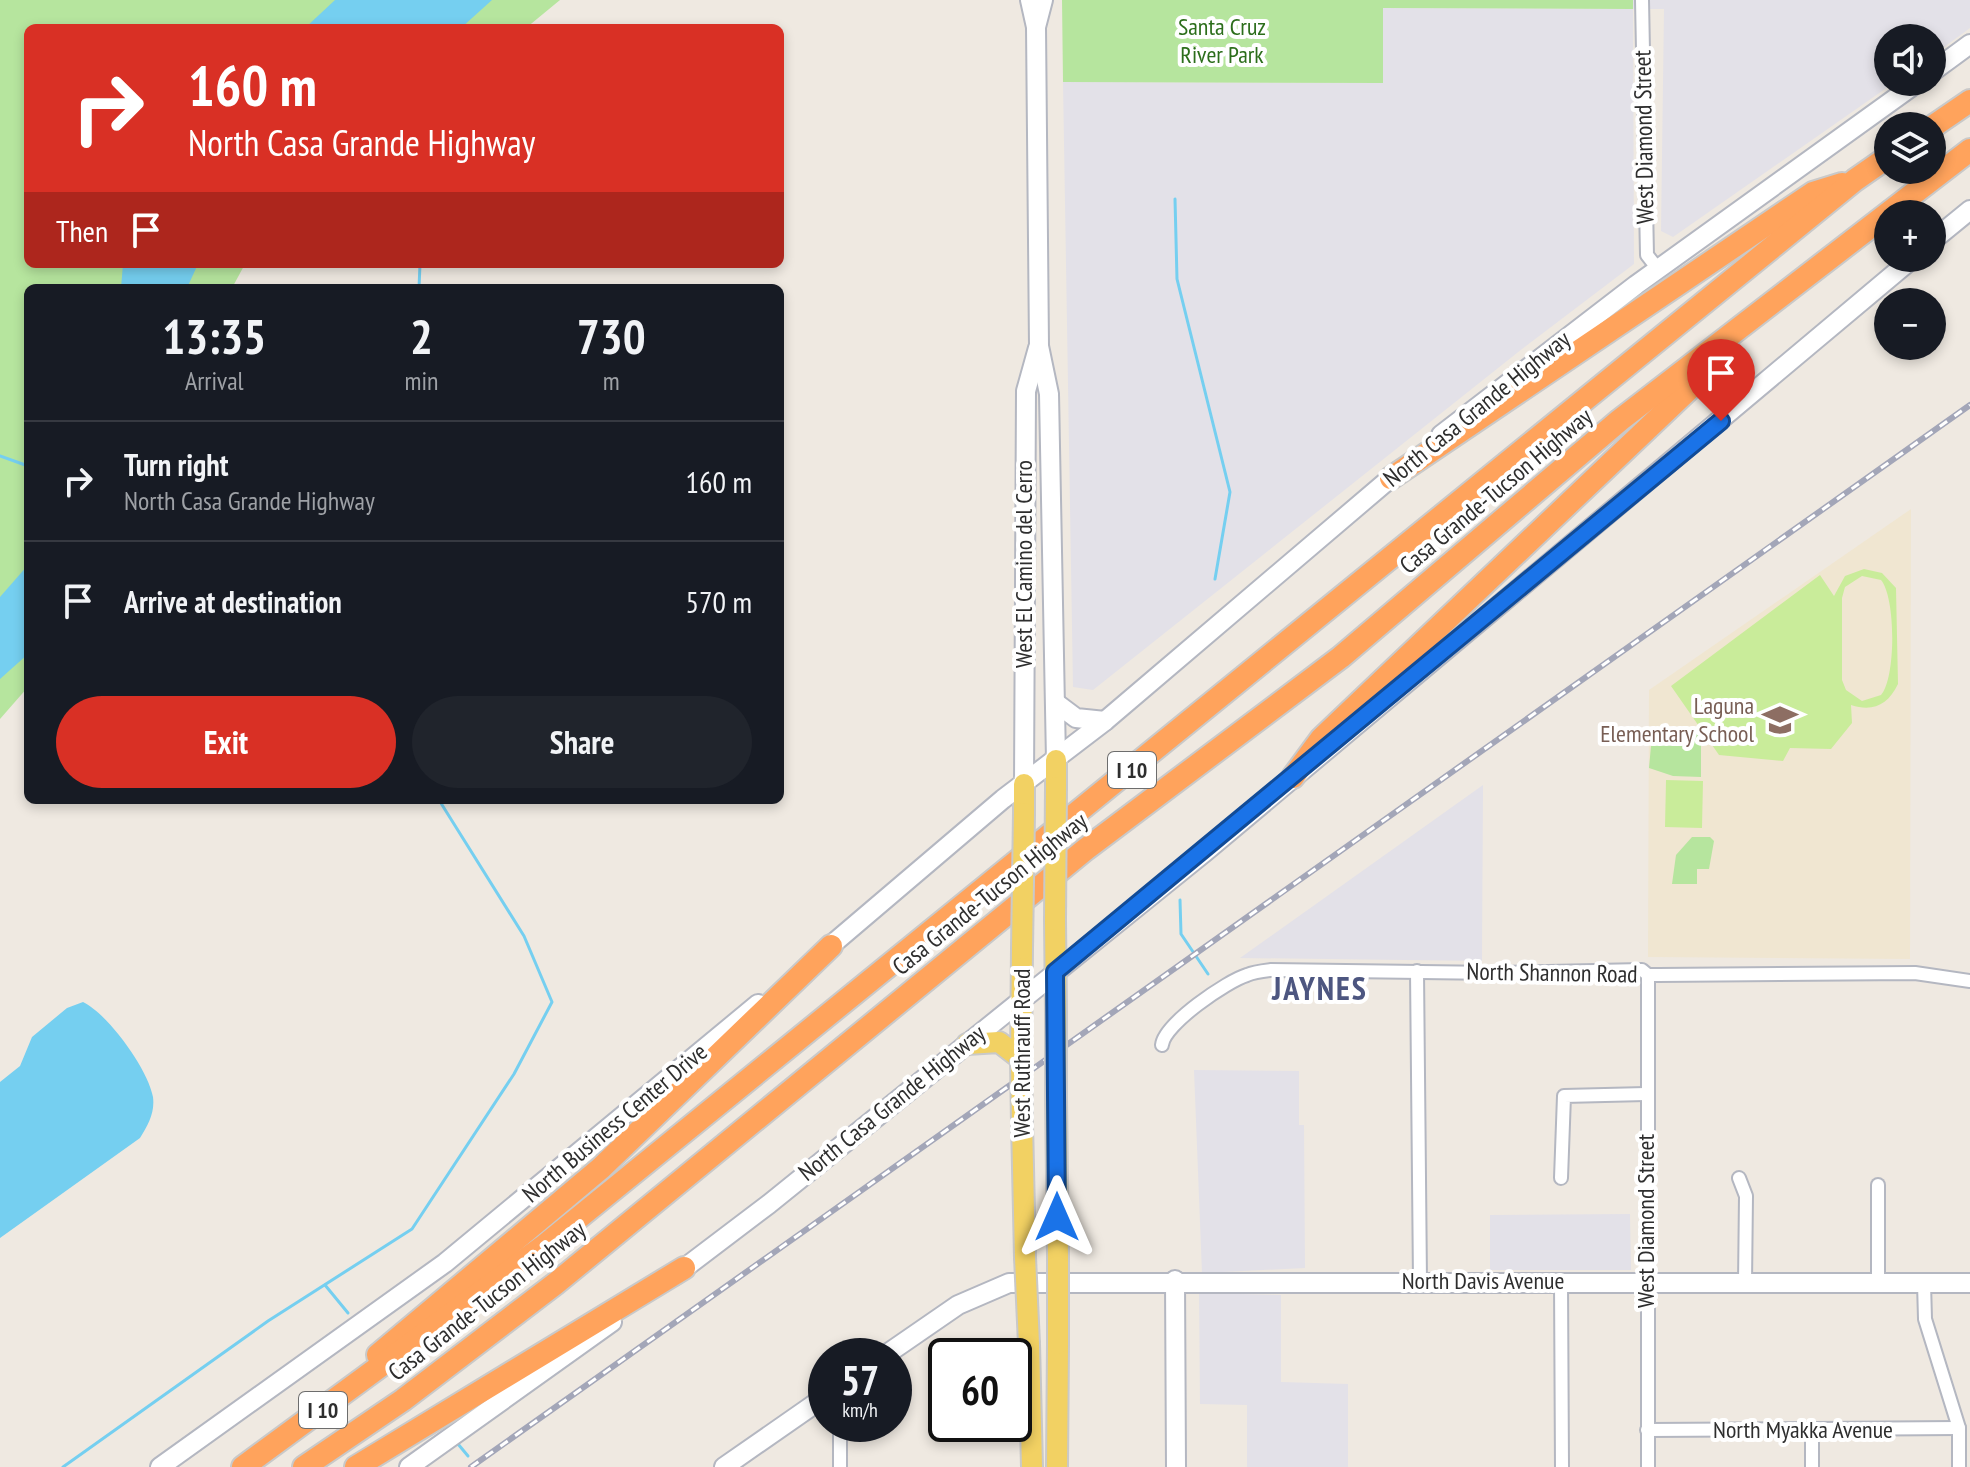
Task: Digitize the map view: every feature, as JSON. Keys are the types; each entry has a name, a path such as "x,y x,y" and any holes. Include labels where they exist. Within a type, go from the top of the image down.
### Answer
{"highway":[{"path":"1946,117 1970,101"},
{"name":"Casa Grande-Tucson Highway","path":"304,1467 403,1400 555,1284 1073,859 1341,657 1620,420 1970,150"},
{"name":"Casa Grande-Tucson Highway","path":"244,1466 403,1353 557,1236 1874,167"},
{"path":"1391,478 1813,193 1855,180"},
{"path":"1293,777 1321,739 1795,285"},
{"path":"244,1466 601,1168 831,946"},
{"path":"356,1467 684,1268"}],"main road":[{"name":"West El Camino del Cerro","path":"1030,0 1036,27 1039,346 1049,394 1056,760"},
{"name":"West El Camino del Cerro","path":"1036,27 1043,0"},
{"path":"1946,62 1970,44"},
{"name":"North Casa Grande Highway","path":"1056,760 1465,413 1899,96"},
{"path":"1946,230 1970,210"},
{"name":"North Casa Grande Highway","path":"409,1467 684,1268 967,1044 1649,482 1896,272"},
{"name":"West El Camino del Cerro","path":"1024,784 1026,391 1039,346"},
{"path":"1056,703 1076,718 1105,721"},
{"name":"North Business Center Drive","path":"160,1467 445,1263 1056,760"},
{"name":"West Ruthrauff Road","path":"1056,760 1057,1467"},
{"name":"West Ruthrauff Road","path":"1024,784 1019,1052 1032,1467"},
{"path":"967,1044 999,1042 1019,1052"},
{"path":"1175,1280 1176,1467"},
{"name":"North Davis Avenue","path":"910,1338 958,1305 997,1285 1175,1280 1970,1283"},
{"path":"724,1467 808,1409"}],"street":[{"name":"West Diamond Street","path":"1642,0 1647,255 1658,269"},
{"name":"North Shannon Road","path":"1162,1045 1163,1038 1173,1025 1227,984 1247,974 1271,970 1642,970 1648,975 1915,973 1970,981"},
{"path":"1417,971 1420,1281"},
{"name":"West Diamond Street","path":"1648,975 1648,1467"},
{"path":"1561,1178 1564,1096 1646,1094"},
{"path":"1739,1178 1746,1196 1745,1283"},
{"path":"1878,1185 1878,1283"},
{"path":"1561,1282 1562,1467"},
{"path":"1924,1283 1925,1319 1959,1428 1959,1467"},
{"name":"North Myakka Avenue","path":"1647,1430 1959,1428"},
{"path":"1812,1430 1812,1467"},
{"path":"840,1442 840,1467"}],"shaded area":[{"path":"1633,0 1970,0 1970,28 1946,46 1946,24 1874,24 1875,96 1673,237 1661,231 1664,9 1633,9 1634,264 1522,349 1093,690 1073,687 1063,82 1382,83 1383,8 1632,9"},
{"name":"Laguna Elementary School","path":"1911,509 1910,959 1648,957 1649,690"},
{"path":"1483,785 1482,961 1240,958"},
{"path":"1194,1070 1299,1071 1299,1125 1304,1125 1305,1268 1202,1273"},
{"path":"1630,1214 1631,1270 1490,1270 1490,1215"},
{"path":"1199,1293 1281,1295 1281,1382 1348,1384 1348,1467 1247,1467 1247,1405 1200,1404"}],"green space":[{"path":"0,0 560,0 531,24 24,24 24,268 243,268 234,284 24,284 24,692 0,719"},
{"name":"Santa Cruz River Park","path":"1062,0 1633,0 1633,9 1383,8 1383,83 1063,82"},
{"path":"1864,569 1882,573 1896,588 1898,684 1890,697 1873,707 1851,705 1852,723 1831,749 1790,748 1783,761 1719,755 1671,686 1820,575 1834,596 1845,576","holes":["1862,576 1881,580 1886,589 1892,620 1892,656 1881,695 1862,701 1846,690 1842,680 1842,598 1845,587"]},
{"path":"1689,727 1701,733 1701,777 1673,776 1649,768 1651,746"},
{"path":"1666,780 1703,781 1702,828 1665,827"},
{"path":"1692,837 1710,837 1714,841 1709,869 1697,869 1697,884 1672,884 1676,855"}],"water":[{"path":"335,0 492,0 465,24 309,24"},
{"path":"123,268 196,268 189,284 121,284"},
{"path":"24,570 24,658 0,679 0,597"},
{"path":"83,1002 104,1018 135,1058 153,1097 150,1119 140,1138 0,1238 0,1082 20,1066 32,1037 67,1008"}],"waterway":[{"path":"1175,199 1177,279 1230,492 1215,579"},
{"path":"419,284 420,268"},
{"path":"0,456 24,465"},
{"path":"63,1467 268,1321 412,1229 514,1074 552,1002 524,936 442,804"},
{"path":"1180,900 1181,934 1208,974"},
{"path":"325,1285 348,1313"},
{"path":"458,1444 468,1456"}],"railway":[{"path":"471,1467 1970,405"}],"place":[{"name":"Laguna Elementary School","path":"1780,720"}],"district":[{"name":"JAYNES","path":"1320,989"}],"route":[{"path":"1057,1217 1055,972 1205,852 1721,421"}]}
